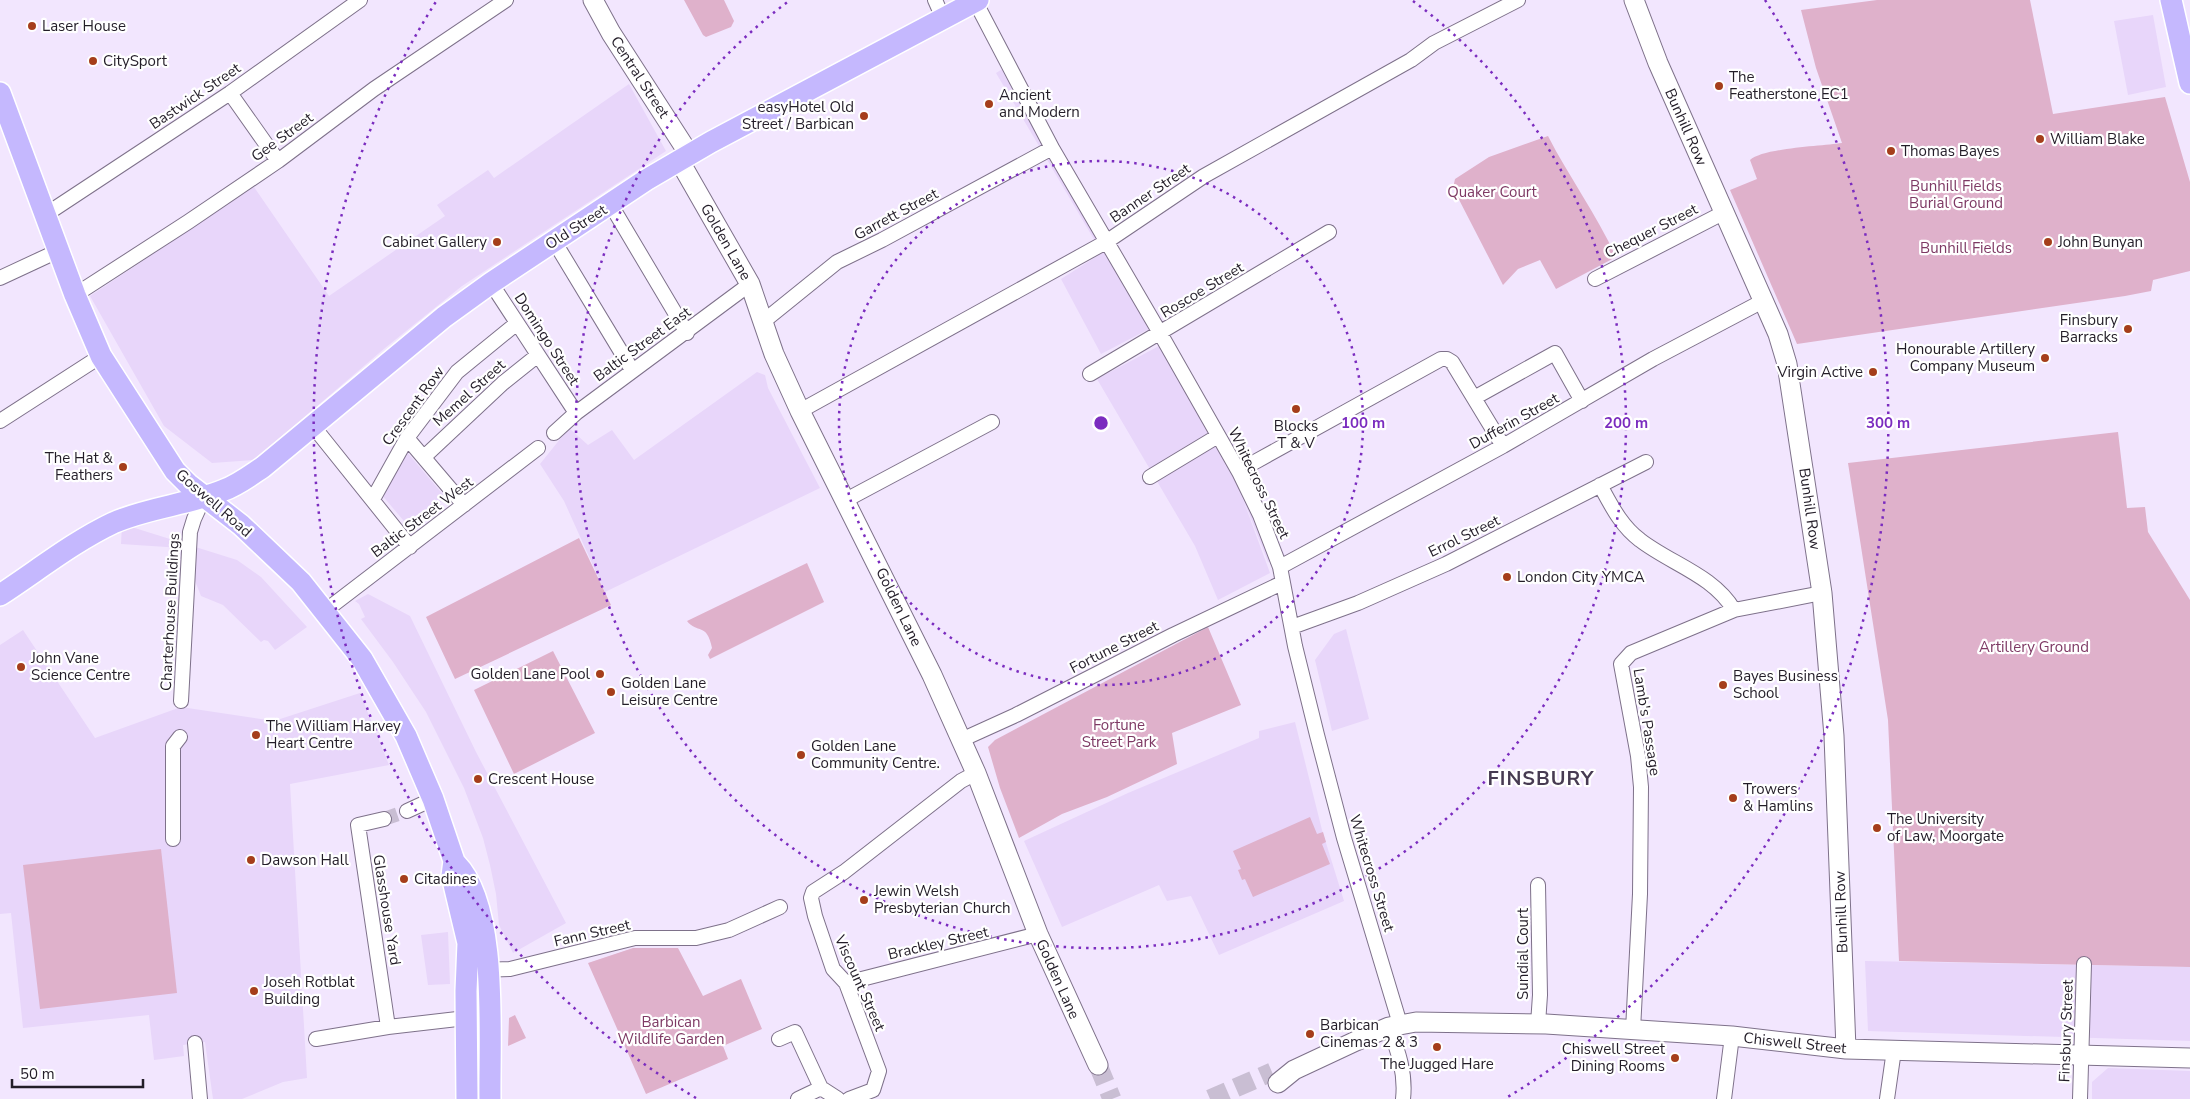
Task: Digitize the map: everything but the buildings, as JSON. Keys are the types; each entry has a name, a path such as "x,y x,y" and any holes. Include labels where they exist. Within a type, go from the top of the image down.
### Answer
{"main road":[{"name":"Central Street","path":"593,0 684,157"},
{"name":"Bunhill Row","path":"1634,0 1658,63 1778,334 1787,364 1822,593 1834,736 1846,1049"},
{"path":"2171,0 2190,83"},
{"name":"Old Street","path":"0,596 49,562 112,524 160,507 204,497 242,481 263,467 431,328 491,283 646,180 939,9 976,1"},
{"name":"Goswell Road","path":"0,92 7,129 45,215 75,295 101,356 175,471 188,484 241,525 279,560 301,582 325,611 362,659 406,736 433,799 454,861 466,873 477,904 485,936 489,970 490,1099"},
{"name":"Golden Lane","path":"684,157 750,284 774,354 800,411 884,578 961,740 976,773 1038,934 1098,1065"},
{"name":"Goswell Road","path":"454,861 452,876 468,942 466,1018 467,1099"},
{"name":"Chiswell Street","path":"1394,1026 1416,1022 1538,1024 1732,1036 1846,1049 2190,1058"},
{"path":"1275,1078 1394,1026"}],"street":[{"name":"Bastwick Street","path":"45,215 230,93 360,0"},
{"name":"Gee Street","path":"75,295 278,161 374,89 506,0"},
{"name":"Banner Street","path":"800,411 1106,242 1204,176 1411,60 1419,52 1518,0"},
{"name":"Whitecross Street","path":"976,1 1052,148 1160,333 1260,515 1280,567 1317,735 1362,896 1391,990 1394,1026 1404,1075 1403,1099"},
{"path":"230,93 278,161"},
{"name":"Garrett Street","path":"764,321 837,262 882,240 1052,148"},
{"path":"610,205 687,333"},
{"name":"Chequer Street","path":"1595,279 1723,213"},
{"name":"Roscoe Street","path":"1090,374 1329,232"},
{"path":"554,241 632,370"},
{"path":"0,278 58,250"},
{"name":"Domingo Street","path":"491,283 576,413"},
{"name":"Baltic Street East","path":"554,433 576,413 632,370 687,333 750,284"},
{"name":"Dufferin Street","path":"1280,567 1503,446 1653,360 1763,301"},
{"name":"Crescent Row","path":"373,499 407,438 457,372 517,323"},
{"path":"1474,398 1554,353 1582,402"},
{"name":"Memel Street","path":"424,457 503,383 538,355"},
{"path":"0,422 101,356"},
{"path":"1254,463 1442,359 1452,362 1503,446"},
{"path":"844,501 992,422"},
{"path":"313,426 410,547"},
{"path":"1150,477 1218,436"},
{"path":"407,438 464,505"},
{"name":"Baltic Street West","path":"325,611 538,448"},
{"name":"Errol Street","path":"1292,628 1446,564 1646,462"},
{"path":"1600,485 1625,527 1640,541 1720,590 1734,610"},
{"name":"Charterhouse Buildings","path":"181,701 190,532 204,497"},
{"name":"Fortune Street","path":"961,740 1016,715 1173,635 1282,583"},
{"name":"Lamb's Passage","path":"1633,1030 1640,894 1641,787 1638,756 1621,664 1631,653 1734,610 1822,593"},
{"path":"173,839 173,746 180,738"},
{"name":"Viscount Street","path":"849,1099 873,1090 879,1071 846,983 833,968 810,898 813,892 844,872 961,780 976,773"},
{"path":"407,811 433,799"},
{"name":"Glasshouse Yard","path":"384,819 358,825 388,1027"},
{"name":"Sundial Court","path":"1538,885 1540,995 1538,1024"},
{"name":"Fann Street","path":"467,970 510,969 635,938 696,938 729,930 780,907"},
{"name":"Brackley Street","path":"846,983 1038,934"},
{"name":"Finsbury Street","path":"2080,1099 2084,964"},
{"path":"316,1039 388,1027 466,1018"},
{"path":"779,1039 795,1032 822,1088 838,1099"},
{"path":"1724,1099 1732,1036"},
{"path":"195,1043 200,1099"},
{"path":"1888,1099 1894,1050"},
{"path":"798,1099 822,1088"}],"shaded area":[{"path":"2153,15 2166,87 2128,95 2114,21"},
{"path":"1012,63 1115,241 1116,251 1243,466 1285,556 1268,562 1240,491 1270,573 1218,600 1195,546 1097,379 1159,346 1238,485 1197,407 1149,329 1101,354 1061,279 1102,253 996,73"},
{"path":"629,84 666,151 462,286 385,348 254,460 212,463 164,426 90,296 254,187 329,296 445,216 437,205 488,170 494,178"},
{"path":"757,372 765,375 768,388 820,488 605,592 564,501 540,464 569,428 588,445 612,430 634,460"},
{"path":"406,451 446,498 409,527 381,494"},
{"path":"122,524 237,560 261,577 307,627 275,650 268,641 264,640 261,642 223,605 201,596 182,548 121,544"},
{"name":"Crescent House","path":"368,594 410,616 476,752 566,923 513,953 499,925 496,894 490,865 483,838 464,788 426,712 393,662 361,619 365,617 359,604 355,601"},
{"path":"1346,629 1369,719 1332,731 1315,660 1334,634"},
{"path":"23,630 95,738 181,707 274,721 360,693 389,765 290,784 307,1078 283,1082 242,1099 213,1099 205,1042 183,1045 184,1056 154,1060 149,1015 23,1028 11,913 0,914 0,645"},
{"path":"1295,722 1322,830 1344,901 1219,955 1191,896 1167,901 1159,885 1062,927 1024,841 1128,793 1259,738 1259,731"},
{"path":"448,932 450,984 428,985 421,935"},
{"path":"1865,961 2190,967 2190,1041 1868,1031"},
{"path":"2108,1068 2190,1071 2190,1099 2092,1099 2092,1082"}],"green space":[{"path":"684,0 724,0 734,21 731,27 706,37 703,35"},
{"name":"Bunhill Fields Burial Ground","path":"1877,0 2030,0 2053,114 2165,97 2190,182 2190,271 2153,280 2151,291 2125,296 1797,344 1730,190 1757,179 1750,160 1757,156 1793,148 1842,143 1816,68 1801,10"},
{"name":"Quaker Court","path":"1548,136 1616,257 1556,289 1540,260 1518,269 1503,285 1453,188 1455,179 1489,157"},
{"name":"Artillery Ground","path":"2118,432 2127,508 2145,507 2148,532 2190,600 2190,967 1899,961 1888,720 1848,463"},
{"path":"579,538 611,605 455,679 426,617"},
{"path":"807,563 824,602 710,659 708,655 712,648 705,631 694,627 687,621"},
{"name":"Fortune Street Park","path":"1208,627 1241,705 1172,733 1177,764 1107,797 1062,814 1019,838 1000,788 988,747 995,740"},
{"path":"553,651 595,733 514,774 474,690"},
{"path":"1310,817 1317,834 1323,832 1326,842 1322,844 1330,864 1253,897 1245,879 1242,880 1238,870 1241,869 1233,851"},
{"path":"161,849 177,993 40,1009 23,865"},
{"name":"Barbican Wildlife Garden","path":"633,948 678,948 703,996 741,979 762,1029 723,1046 728,1059 646,1094 588,963"},
{"path":"515,1015 526,1038 508,1046 509,1018"}],"tunnel":[{"path":"384,819 407,811"},
{"path":"1098,1065 1112,1099"},
{"path":"1210,1099 1272,1072"}],"place":[{"name":"Laser House","path":"32,26"},
{"name":"CitySport","path":"93,61"},
{"name":"The Featherstone EC1","path":"1719,86"},
{"name":"Ancient and Modern","path":"989,104"},
{"name":"easyHotel Old Street / Barbican","path":"864,116"},
{"name":"William Blake","path":"2040,139"},
{"name":"Thomas Bayes","path":"1891,151"},
{"name":"Cabinet Gallery","path":"497,242"},
{"name":"John Bunyan","path":"2048,242"},
{"name":"Finsbury Barracks","path":"2128,329"},
{"name":"Honourable Artillery Company Museum","path":"2045,358"},
{"name":"Virgin Active","path":"1873,372"},
{"name":"Blocks T & V","path":"1296,409"},
{"name":"The Hat & Feathers","path":"123,467"},
{"name":"London City YMCA","path":"1507,577"},
{"name":"John Vane Science Centre","path":"21,667"},
{"name":"Golden Lane Pool","path":"600,674"},
{"name":"Bayes Business School","path":"1723,685"},
{"name":"Golden Lane Leisure Centre","path":"611,692"},
{"name":"The William Harvey Heart Centre","path":"256,735"},
{"name":"Golden Lane Community Centre.","path":"801,755"},
{"name":"Crescent House","path":"478,779"},
{"name":"Trowers & Hamlins","path":"1733,798"},
{"name":"The University of Law, Moorgate","path":"1877,828"},
{"name":"Dawson Hall","path":"251,860"},
{"name":"Citadines","path":"404,879"},
{"name":"Jewin Welsh Presbyterian Church","path":"864,900"},
{"name":"Joseh Rotblat Building","path":"254,991"},
{"name":"Barbican Cinemas 2 & 3","path":"1310,1034"},
{"name":"The Jugged Hare","path":"1437,1047"},
{"name":"Chiswell Street Dining Rooms","path":"1675,1058"}],"district":[{"name":"FINSBURY","path":"1541,778"}],"park label":[{"name":"Bunhill Fields","path":"1966,248"}]}
